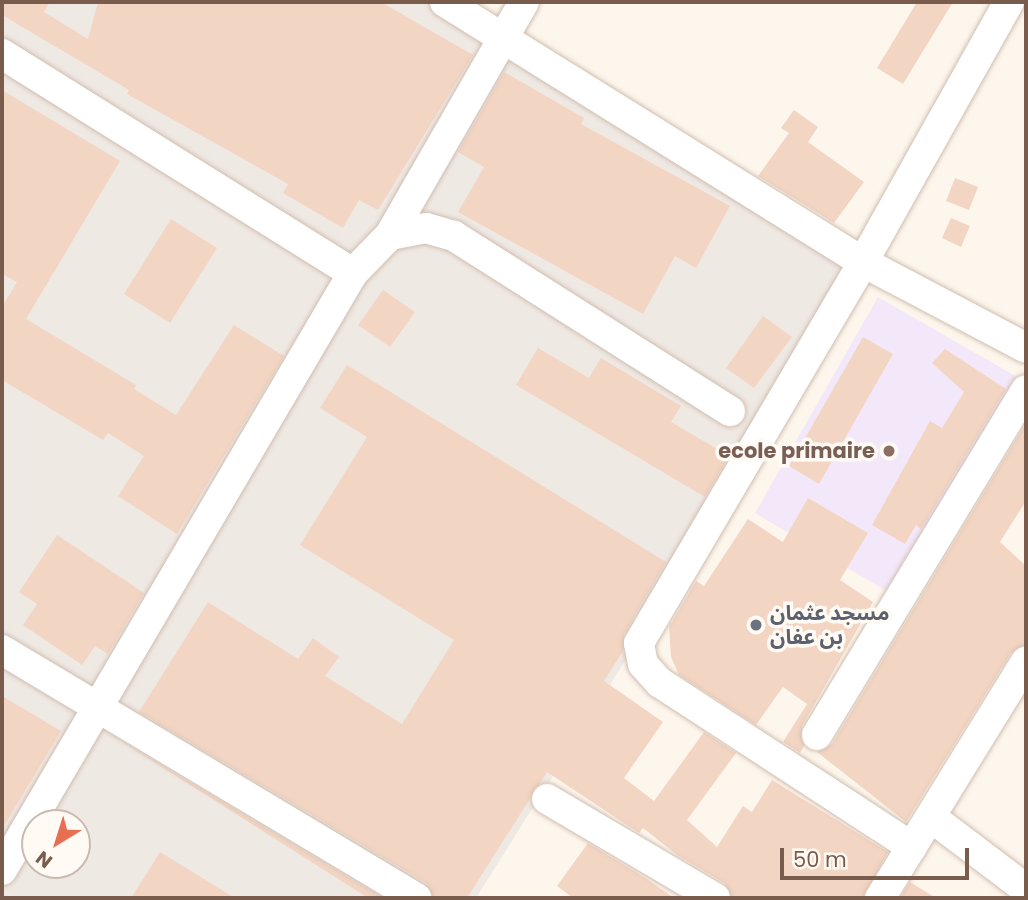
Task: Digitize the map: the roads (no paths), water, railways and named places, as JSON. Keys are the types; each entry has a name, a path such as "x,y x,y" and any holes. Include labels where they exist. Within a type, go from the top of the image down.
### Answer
{"street":[{"path":"445,2 863,262 1026,348"},
{"path":"2,870 353,273 390,235 524,2"},
{"path":"912,847 660,683 640,654 644,631 863,262 1009,2"},
{"path":"2,54 353,273"},
{"path":"390,235 426,228 454,236 730,411"},
{"path":"817,735 1026,390"},
{"path":"2,650 417,898"},
{"path":"880,898 1026,662"},
{"path":"547,799 715,898"},
{"path":"931,817 1026,889"}],"place":[{"name":"ecole primaire","path":"889,451"},
{"name":"مسجد عثمان بن عفان","path":"756,625"}]}
